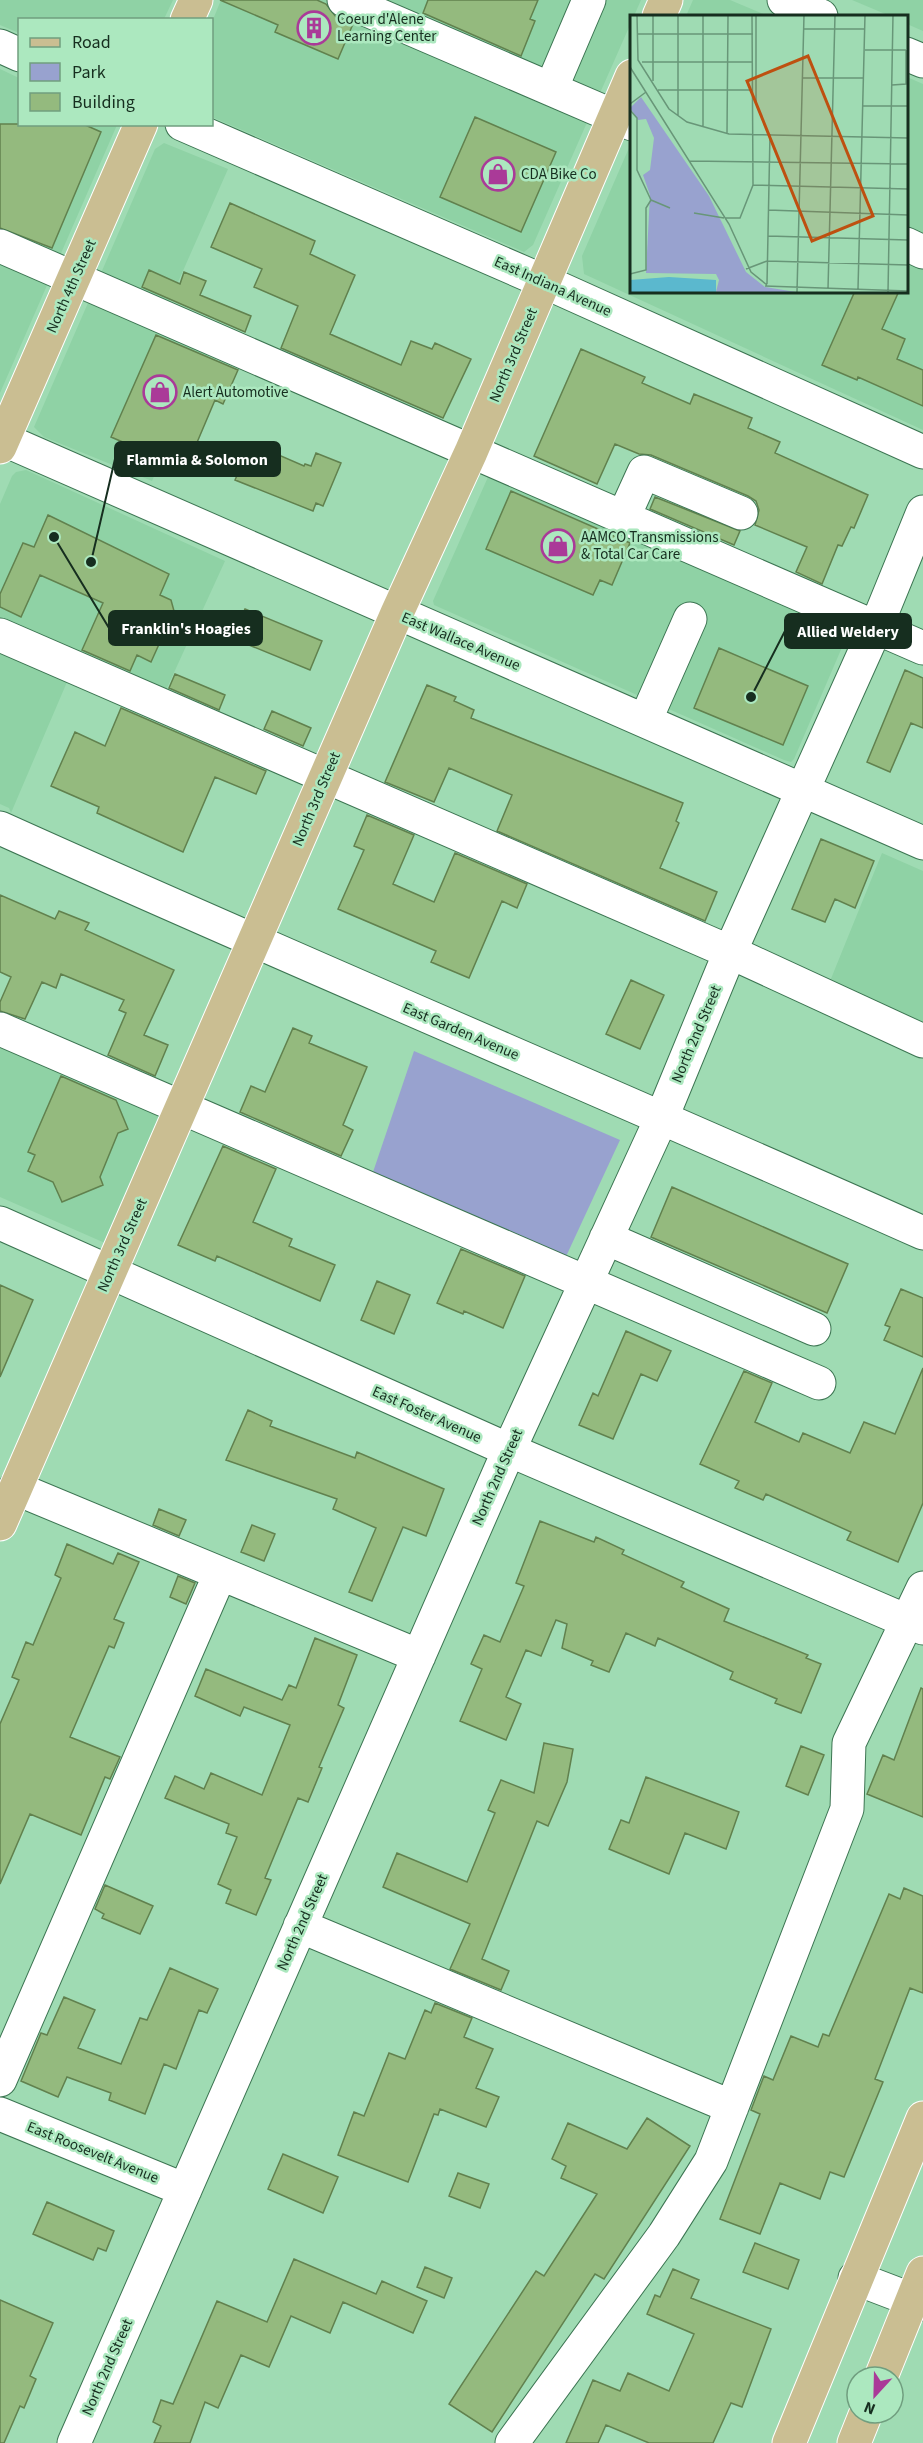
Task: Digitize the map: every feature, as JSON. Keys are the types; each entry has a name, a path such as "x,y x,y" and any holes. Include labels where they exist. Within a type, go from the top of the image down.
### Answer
{"main road":[{"path":"188,18 196,0"},
{"path":"659,15 666,0"},
{"name":"North 3rd Street","path":"0,1524 397,613 471,452 544,282 623,120 630,86"},
{"name":"North 4th Street","path":"1,442 140,126"},
{"path":"789,2443 855,2278 923,2118"},
{"path":"886,2365 919,2292"},
{"path":"854,2443 861,2425"}],"street":[{"path":"344,0 623,120"},
{"path":"551,89 590,0"},
{"path":"784,0 819,15"},
{"path":"0,46 18,54"},
{"path":"908,55 923,61"},
{"name":"East Indiana Avenue","path":"187,126 544,282 923,452"},
{"path":"908,245 923,252"},
{"path":"0,246 923,648"},
{"name":"East Wallace Avenue","path":"1,442 923,843"},
{"path":"623,518 644,472 741,513"},
{"name":"North 2nd Street","path":"74,2443 509,1450 662,1116 730,951 804,791 923,513"},
{"path":"645,721 690,619"},
{"path":"0,635 730,951 923,1041"},
{"name":"East Garden Avenue","path":"0,828 255,941 662,1116 923,1233"},
{"path":"0,1029 819,1383"},
{"name":"East Foster Avenue","path":"0,1223 509,1450 916,1625"},
{"path":"606,1238 814,1329"},
{"path":"15,1488 419,1656"},
{"path":"0,2080 220,1574"},
{"path":"512,2443 695,2189 711,2161 847,1809 849,1743 916,1625 923,1588"},
{"path":"300,1926 732,2107"},
{"name":"East Roosevelt Avenue","path":"0,2114 185,2190"},
{"path":"855,2278 919,2292"}],"shaded area":[{"path":"0,0 173,0 164,18 18,18 18,33 0,25"},
{"path":"221,0 641,0 634,15 630,15 630,25 533,245 524,252 213,117 213,20"},
{"path":"693,0 730,0 766,15 686,15"},
{"path":"852,0 923,0 923,31 908,24 908,15 888,15"},
{"path":"0,69 18,78 18,126 117,126 0,393"},
{"path":"908,77 923,84 923,430 584,274 582,256 630,146 630,292 908,292"},
{"path":"164,143 228,169 167,307 219,329 152,481 44,437 34,427 155,149"},
{"path":"492,468 849,631 794,759 791,762 784,760 434,605 433,601"},
{"path":"26,470 225,561 156,712 70,675 11,813 9,808 0,804 0,504 12,476 16,472"},
{"path":"882,853 923,871 923,1036 826,991"},
{"path":"0,1017 174,1092 105,1243 0,1197"}],"green space":[{"path":"414,1051 620,1140 563,1263 371,1178"}],"building":[{"name":"Coeur d'Alene Learning Center","path":"220,0 317,0 326,4 336,17 353,24 338,59 275,32 278,25"},
{"path":"428,0 538,0 530,19 535,21 521,56 423,13"},
{"name":"CDA Bike Co","path":"475,117 556,152 521,232 440,197"},
{"path":"0,124 88,126 101,132 52,248 0,228"},
{"path":"230,203 315,241 310,254 355,275 330,334 401,365 411,341 432,349 435,343 471,359 443,418 281,348 298,306 254,287 262,269 211,247"},
{"path":"149,270 180,284 184,272 206,281 200,295 251,316 245,332 142,287"},
{"path":"855,292 899,292 882,329 905,339 897,359 923,370 923,406 858,377 857,380 822,365"},
{"name":"Alert Automotive","path":"156,335 238,370 223,404 215,400 190,459 165,449 160,458 111,437"},
{"path":"581,349 645,377 642,383 690,404 694,394 752,418 748,428 780,442 775,453 868,495 854,528 851,527 842,546 838,545 822,584 796,572 807,547 755,525 759,510 756,501 748,496 651,455 639,454 615,444 597,484 534,456"},
{"path":"251,443 304,466 305,464 311,466 316,453 341,463 323,506 316,503 313,511 235,480"},
{"name":"AAMCO Transmissions & Total Car Care","path":"511,491 630,543 612,585 600,580 593,595 486,549"},
{"path":"655,497 740,531 734,545 650,509"},
{"path":"48,515 169,574 160,595 171,600 174,611 151,662 137,655 130,671 82,650 103,603 40,575 21,617 0,607 0,594 23,543 34,547"},
{"path":"245,609 322,641 310,670 232,638"},
{"path":"719,648 808,686 783,745 694,708"},
{"path":"905,670 923,678 923,728 911,723 890,772 867,762"},
{"path":"175,674 225,695 219,710 169,688"},
{"path":"427,685 456,697 454,701 474,710 471,718 683,803 676,821 679,823 660,868 717,892 705,921 497,831 512,795 449,768 434,802 385,782"},
{"path":"121,708 266,771 256,794 215,777 183,852 97,813 99,807 51,786 75,732 105,746"},
{"path":"272,711 311,728 303,746 264,729"},
{"path":"367,815 414,835 393,884 434,902 455,853 527,884 517,908 502,901 469,978 431,962 436,951 338,909 364,850 354,846"},
{"path":"821,839 874,861 855,908 835,899 825,922 792,909"},
{"path":"0,895 55,919 59,911 89,923 85,930 174,970 144,1035 168,1045 155,1076 108,1055 126,1013 119,1010 124,1000 61,974 56,988 42,982 25,1019 0,1011 0,1002 11,977 0,972"},
{"path":"631,980 664,995 640,1049 606,1034"},
{"path":"293,1028 312,1036 309,1043 367,1067 343,1125 353,1130 341,1156 240,1112 251,1086 265,1092"},
{"path":"61,1076 116,1100 128,1129 118,1133 100,1177 103,1185 62,1202 53,1182 28,1171 35,1155 28,1152"},
{"path":"223,1146 276,1169 253,1222 292,1239 289,1246 335,1265 320,1301 217,1256 215,1261 178,1245"},
{"path":"672,1187 848,1264 827,1313 651,1237"},
{"path":"461,1249 525,1276 503,1328 464,1311 463,1314 437,1303"},
{"path":"377,1281 410,1295 394,1334 361,1320"},
{"path":"0,1285 33,1300 0,1377"},
{"path":"901,1289 923,1298 923,1357 884,1340 890,1327 885,1325"},
{"path":"626,1331 671,1351 657,1381 641,1374 613,1439 579,1425 593,1393 598,1396"},
{"path":"923,1368 923,1503 898,1562 847,1540 851,1532 766,1494 763,1500 735,1488 739,1481 700,1464 744,1371 772,1383 755,1422 799,1442 803,1433 850,1453 864,1422 895,1434"},
{"path":"248,1410 272,1421 270,1426 355,1458 357,1452 444,1489 426,1536 403,1527 372,1601 349,1592 376,1528 333,1509 337,1499 226,1460"},
{"path":"159,1509 186,1520 179,1536 153,1525"},
{"path":"540,1521 594,1542 596,1537 624,1550 622,1554 684,1582 681,1587 729,1609 724,1621 808,1655 806,1658 821,1664 801,1713 775,1703 777,1699 730,1679 733,1672 658,1638 655,1646 626,1633 609,1672 591,1665 593,1661 562,1648 567,1624 556,1620 541,1656 526,1650 506,1697 521,1704 506,1740 460,1721 482,1669 471,1664 484,1635 500,1642 524,1586 516,1583"},
{"path":"252,1525 275,1534 264,1561 241,1552"},
{"path":"67,1544 113,1564 118,1553 139,1562 114,1619 124,1623 114,1648 109,1646 70,1737 120,1757 110,1779 105,1777 81,1835 30,1814 0,1884 0,1724 19,1680 12,1677 26,1642 33,1645 61,1578 55,1575"},
{"path":"178,1576 195,1583 186,1604 170,1597"},
{"path":"315,1638 357,1655 338,1705 344,1708 319,1767 322,1768 308,1802 298,1798 265,1878 271,1880 256,1915 226,1903 231,1890 218,1884 237,1837 226,1833 229,1824 165,1798 175,1776 204,1789 211,1773 262,1795 290,1725 244,1707 240,1716 195,1696 206,1669 282,1700 289,1685 296,1688"},
{"path":"921,1688 923,1689 923,1817 867,1794 883,1755 894,1760"},
{"path":"544,1743 573,1749 567,1782 548,1826 537,1821 482,1959 509,1971 501,1990 450,1969 470,1924 383,1887 397,1853 467,1882 495,1813 488,1810 501,1780 534,1793"},
{"path":"801,1746 824,1755 808,1795 786,1786"},
{"path":"646,1777 739,1812 726,1849 685,1833 669,1874 609,1849 621,1820 629,1823"},
{"path":"105,1885 153,1906 140,1934 102,1918 104,1914 95,1909"},
{"path":"904,1888 923,1896 923,1993 910,1988 875,2079 883,2082 844,2177 830,2172 820,2199 780,2183 760,2234 720,2219 760,2114 751,2110 764,2076 773,2080 791,2036 818,2047 823,2034 829,2036 889,1894 900,1899"},
{"path":"170,1968 218,1989 207,2013 199,2010 176,2069 164,2064 145,2114 109,2100 111,2093 67,2077 58,2097 21,2081 41,2033 47,2035 64,1997 95,2010 78,2048 121,2064 140,2018 147,2020"},
{"path":"435,2003 472,2018 464,2037 493,2049 476,2088 499,2097 486,2127 440,2109 438,2115 434,2114 408,2182 338,2155 354,2112 364,2116 389,2053 405,2059 425,2010 431,2013"},
{"path":"647,2118 690,2146 604,2279 595,2274 492,2432 449,2404 536,2271 544,2276 597,2194 561,2178 566,2166 552,2159 568,2123 627,2149"},
{"path":"283,2154 338,2177 323,2213 268,2189"},
{"path":"458,2173 489,2184 480,2208 449,2196"},
{"path":"47,2202 114,2231 106,2251 98,2248 93,2260 33,2234"},
{"path":"755,2243 799,2260 788,2289 743,2272"},
{"path":"294,2259 376,2294 382,2281 427,2301 413,2333 343,2302 330,2333 291,2316 269,2367 241,2355 218,2408 205,2402 190,2443 154,2443 161,2426 153,2422 161,2400 173,2404 217,2301 267,2322"},
{"path":"425,2267 452,2278 444,2298 417,2287"},
{"path":"673,2269 699,2280 691,2298 771,2329 742,2407 731,2403 713,2443 649,2443 606,2425 598,2443 566,2443 593,2380 620,2391 628,2373 669,2391 694,2334 647,2314 655,2295 660,2297"},
{"path":"0,2300 53,2323 30,2376 36,2379 24,2408 20,2406 4,2443 0,2443"}],"place":[{"name":"Coeur d'Alene Learning Center","path":"314,28"},
{"name":"CDA Bike Co","path":"498,174"},
{"name":"Alert Automotive","path":"160,392"},
{"name":"Franklin's Hoagies","path":"54,537"},
{"name":"AAMCO Transmissions & Total Car Care","path":"558,546"},
{"name":"Flammia & Solomon","path":"91,562"},
{"name":"Allied Weldery","path":"751,697"}]}
